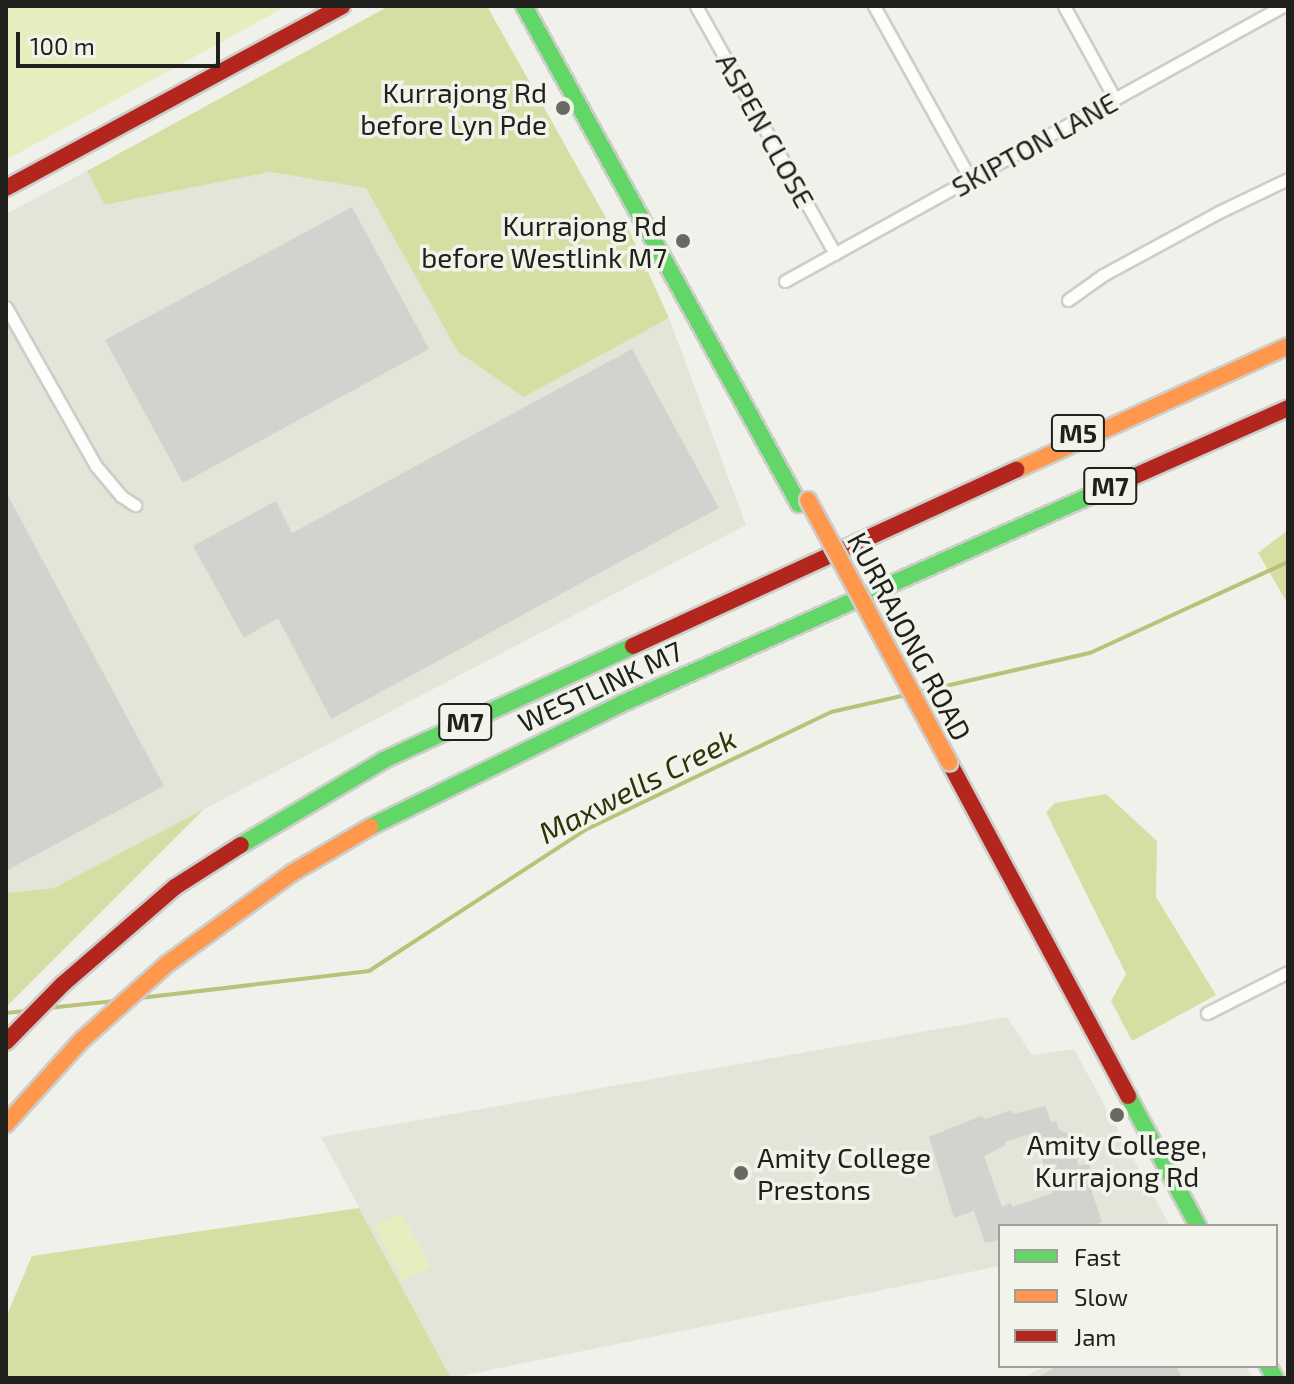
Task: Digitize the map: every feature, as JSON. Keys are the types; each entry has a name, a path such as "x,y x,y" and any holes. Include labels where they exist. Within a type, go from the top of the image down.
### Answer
{"main road":[{"path":"6,188 342,6"},
{"name":"KURRAJONG ROAD","path":"524,6 803,502 1188,1224"},
{"name":"M5","path":"871,537 959,489 1288,335"},
{"name":"WESTLINK M7","path":"6,1042 74,974 175,887 308,802 384,760 1288,346"},
{"name":"M7","path":"932,564 949,552 1288,393"},
{"name":"WESTLINK M7","path":"6,1124 115,1008 218,924 292,873 506,757 932,564 1288,408"},
{"name":"KURRAJONG ROAD","path":"944,764 1197,1224"}],"street":[{"name":"ASPEN CLOSE","path":"696,6 835,254"},
{"path":"874,6 971,180"},
{"path":"1064,6 1115,99"},
{"name":"SKIPTON LANE","path":"785,281 1283,6"},
{"path":"1068,300 1103,275 1288,179"},
{"path":"6,307 96,466 121,496 135,505"},
{"path":"1207,1013 1288,972"}],"shaded area":[{"path":"87,171 106,205 270,172 371,188 524,397 669,318 746,525 54,888 6,893 6,214"},
{"name":"Amity College Prestons","path":"1007,1017 1032,1055 1074,1049 1169,1224 998,1224 998,1266 451,1378 321,1137"},
{"path":"1041,1368 1247,1368 1253,1378 1023,1378"}],"green space":[{"path":"6,6 284,6 285,7 6,160"},
{"path":"389,6 487,6 610,225 628,228 669,318 524,397 458,352 366,188 270,172 105,205 87,171"},
{"path":"1288,530 1288,604 1258,553"},
{"path":"1106,794 1157,841 1156,897 1216,995 1132,1041 1111,1001 1126,974 1046,812 1055,803"},
{"path":"204,809 6,1007 6,893 54,888"},
{"path":"359,1208 451,1378 6,1378 6,1317 32,1256"},
{"path":"401,1212 431,1267 403,1281 374,1226"}],"building":[{"path":"352,207 429,349 183,483 105,340"},
{"path":"632,349 719,508 331,719 278,618 244,638 193,546 276,501 292,533"},
{"path":"6,492 164,786 6,871"},
{"path":"1045,1106 1051,1122 1056,1121 1059,1130 1067,1133 1079,1166 1089,1163 1097,1187 1091,1189 1102,1222 998,1224 998,1240 985,1243 974,1211 954,1218 929,1137 981,1116 986,1119 1011,1110 1013,1114","holes":["1033,1133 1053,1193 1012,1207 1011,1203 1002,1207 984,1156 1006,1145 1005,1142"]},
{"path":"1054,1368 1177,1368 1182,1378 1036,1378"}],"waterway":[{"name":"Maxwells Creek","path":"915,693 1090,653 1288,562"},
{"name":"Maxwells Creek","path":"140,998 369,971 585,830 831,712 906,695"},
{"name":"Maxwells Creek","path":"48,1008 115,1001"},
{"name":"Maxwells Creek","path":"6,1013 24,1011"}],"traffic: fast":[{"path":"524,6 799,504"},
{"path":"370,827 621,704 1092,495"},
{"path":"241,845 384,760 633,646"},
{"path":"1128,1096 1197,1224"},
{"path":"1269,1368 1275,1378"}],"traffic: slow":[{"path":"1016,470 1288,346"},
{"path":"808,500 949,762"},
{"path":"6,1124 82,1040 167,964 292,873 370,827"}],"traffic: jam":[{"path":"6,188 342,6"},
{"path":"1092,495 1288,408"},
{"path":"633,646 1016,470"},
{"path":"949,762 1128,1096"},
{"path":"6,1042 63,984 175,887 241,845"}],"place":[{"name":"Kurrajong Rd before Lyn Pde","path":"563,108"},
{"name":"Kurrajong Rd before Westlink M7","path":"683,241"},
{"name":"Amity College, Kurrajong Rd","path":"1117,1115"},
{"name":"Amity College Prestons","path":"741,1173"}]}
